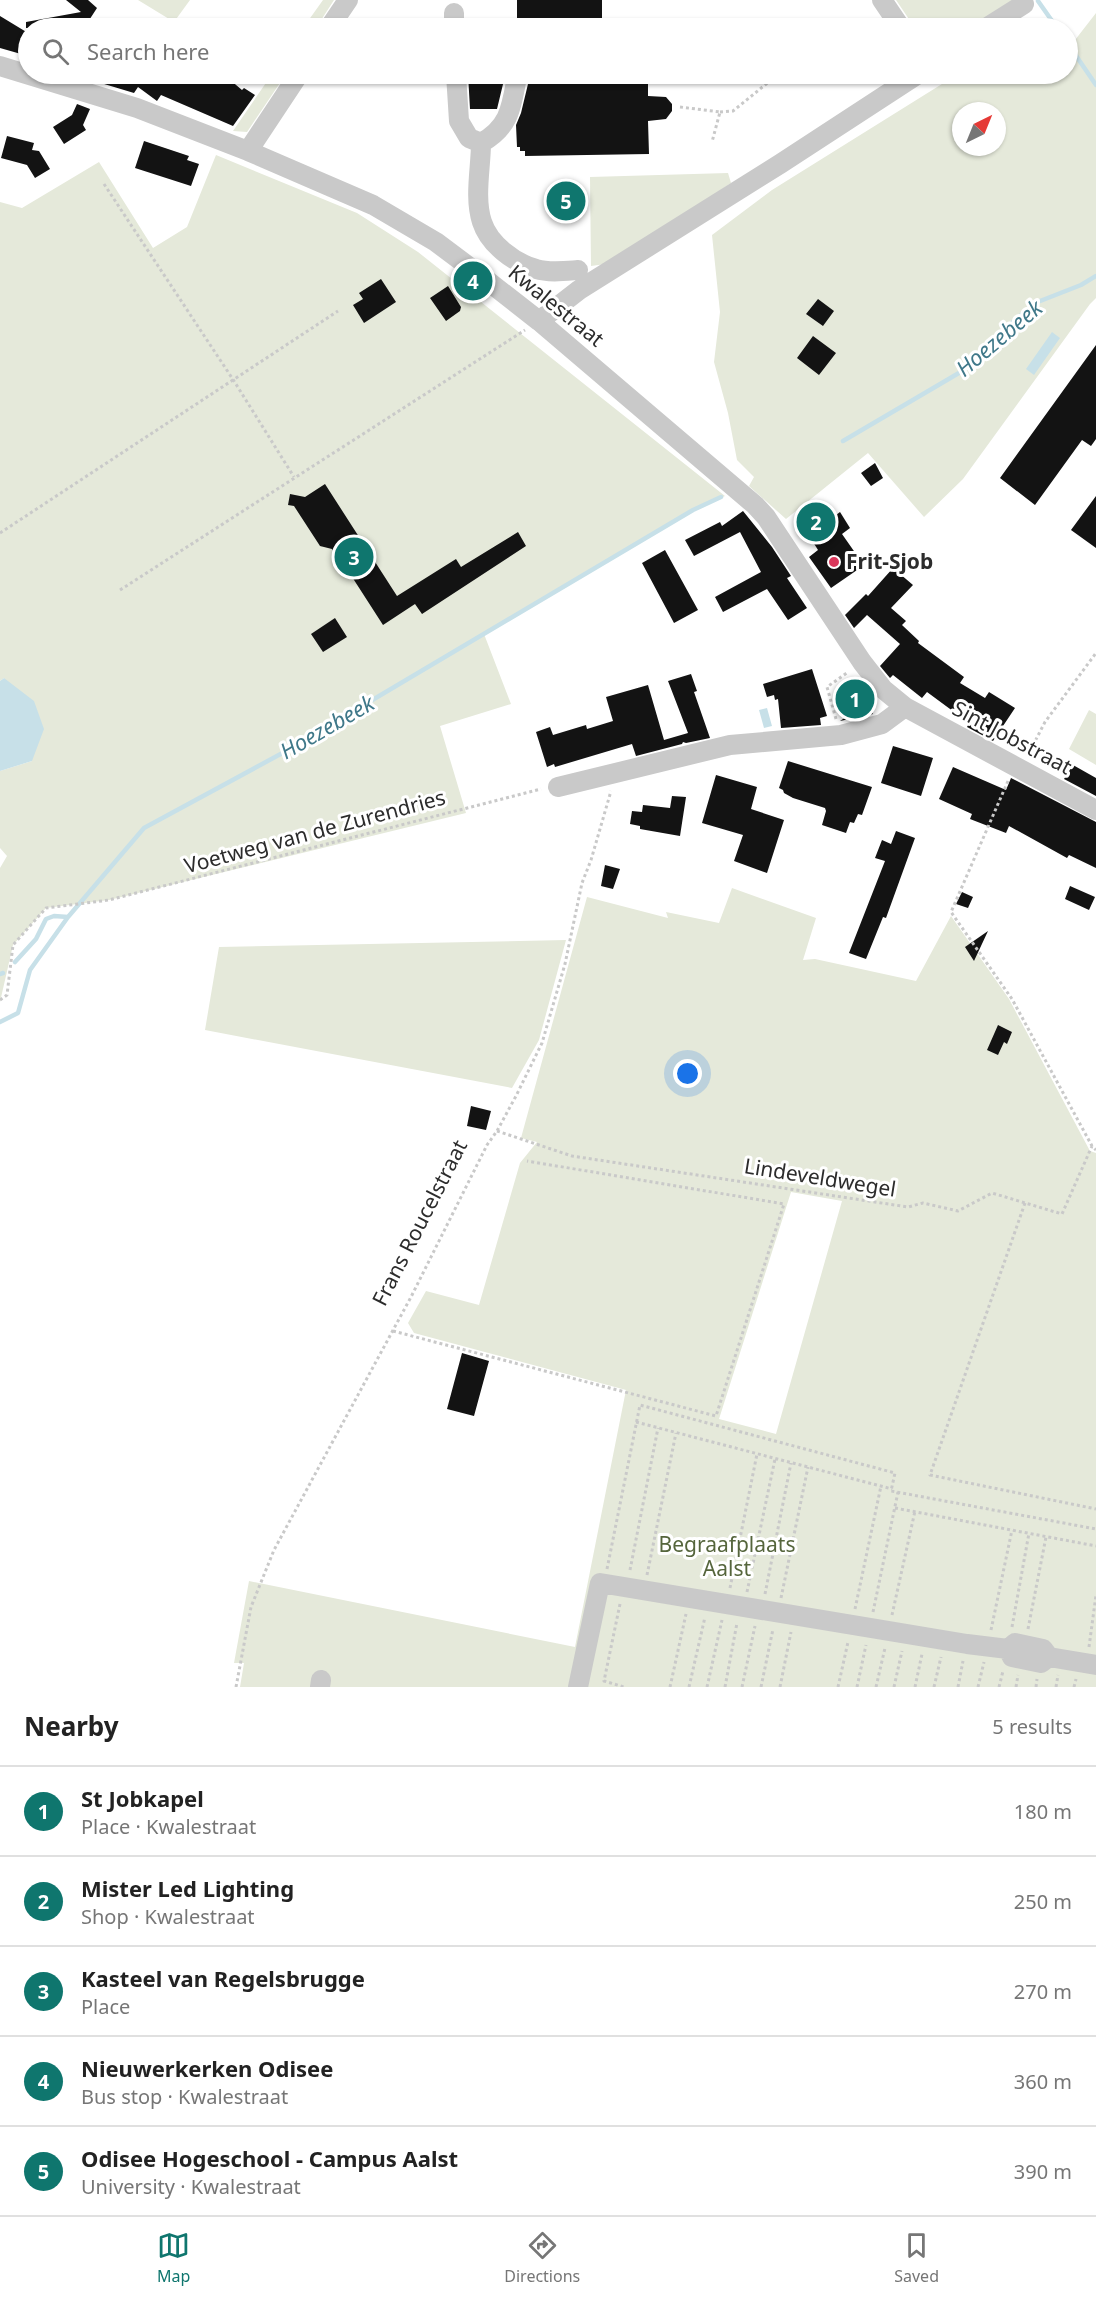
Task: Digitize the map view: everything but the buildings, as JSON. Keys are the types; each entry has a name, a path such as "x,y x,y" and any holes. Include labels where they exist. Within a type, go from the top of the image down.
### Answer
{"street":[{"path":"336,18 348,0"},
{"path":"882,0 894,18"},
{"path":"1002,18 1024,4"},
{"name":"Kwalestraat","path":"0,66 18,72"},
{"name":"Kwalestraat","path":"59,84 137,108 248,151 382,210 436,242 539,321 755,505 766,517 862,662 883,689 905,707"},
{"path":"248,151 292,84"},
{"path":"457,84 459,121 469,138 481,143"},
{"path":"481,143 499,130 511,113 516,84"},
{"path":"539,321 579,290 903,84"},
{"path":"481,143 479,202 482,221 489,236 519,263 538,270 578,270"},
{"path":"558,787 730,745 841,735 882,724 905,707"},
{"name":"Sint Jobstraat","path":"905,707 1096,810"},
{"path":"578,1687 600,1583 967,1644 1017,1647 1012,1657 1041,1663 1049,1657 1091,1664"}],"path":[{"path":"680,107 720,112 733,111 766,84"},
{"path":"712,142 720,112"},
{"path":"104,184 234,381 294,477"},
{"path":"0,533 339,311"},
{"path":"120,590 539,321"},
{"path":"1030,751 1046,722 1096,652"},
{"path":"841,735 827,687 862,662"},
{"path":"1014,766 951,912 1012,999 1096,1150"},
{"name":"Frans Roucelstraat","path":"236,1687 251,1607 274,1550 393,1331 487,1144 497,1131 542,1043 565,964 582,883 591,860 608,797 622,771"},
{"name":"Voetweg van de Zurendries","path":"0,1000 7,995 13,945 46,908 109,900 525,792 558,787"},
{"name":"Lindeveldwegel","path":"497,1131 572,1156 908,1207 923,1203 958,1211 992,1193 1062,1214 1092,1146"},
{"path":"393,1331 716,1416 783,1204 527,1161"},
{"path":"1025,1203 930,1475 1096,1509"},
{"path":"604,1583 640,1405 895,1473 892,1489"},
{"path":"636,1422 892,1489 891,1491 1096,1529"},
{"path":"631,1588 658,1428"},
{"path":"624,1687 604,1681 676,1432"},
{"path":"742,1687 757,1454"},
{"path":"761,1687 746,1607 775,1459"},
{"path":"725,1687 746,1607 791,1463"},
{"path":"707,1687 746,1607 808,1467"},
{"path":"876,1687 881,1486"},
{"path":"894,1687 879,1630 898,1492"},
{"path":"895,1508 1096,1546"},
{"path":"857,1687 879,1630 915,1511"},
{"path":"978,1687 1012,1530"},
{"path":"1017,1647 1029,1533"},
{"path":"1017,1647 1046,1536"},
{"path":"1091,1664 1096,1595"},
{"path":"670,1687 746,1607"},
{"path":"689,1687 746,1607"},
{"path":"746,1607 780,1687"},
{"path":"838,1687 879,1630"},
{"path":"915,1687 935,1639"},
{"path":"934,1687 935,1639"},
{"path":"958,1687 967,1644"}],"green space":[{"path":"138,0 190,0 177,18 167,18"},
{"path":"323,0 334,0 322,18 310,18"},
{"path":"896,0 1016,0 988,18 908,18"},
{"path":"1096,13 1096,298 963,479 924,517 868,453 786,519 749,486 754,477 737,460 728,413 714,362 720,312 712,235 772,190 942,84 1078,84 1078,36"},
{"path":"265,84 279,84 247,132 233,131"},
{"path":"216,155 357,213 418,252 725,496 693,510 484,634 511,704 440,726 466,813 109,900 46,908 13,945 0,1002 0,868 7,856 0,848 0,771 32,761 4,678 0,681 0,202 22,208 99,162 153,248 187,227"},
{"path":"728,173 731,183 613,263 591,266 590,177"},
{"path":"1089,710 1096,714 1096,765 1069,749"},
{"name":"Begraafplaats Aalst","path":"732,888 816,918 803,960 815,959 916,981 951,916 1009,999 1090,1151 1096,1153 1096,1687 240,1687 244,1663 234,1663 249,1581 575,1647 626,1390 414,1333 408,1323 426,1291 479,1305 520,1163 537,1142 521,1138 587,897 668,918 666,912 719,923","holes":["791,1192 842,1201 776,1434 719,1419"]},
{"path":"566,940 539,1040 512,1088 205,1030 219,947"}],"water":[{"path":"1052,332 1060,338 1034,375 1026,369"},
{"path":"4,678 34,701 44,729 32,761 0,771 0,681"},
{"path":"767,708 772,726 764,728 759,710"}],"waterway":[{"name":"Hoezebeek","path":"1038,1 1050,18"},
{"name":"Hoezebeek","path":"1078,59 1096,85"},
{"name":"Hoezebeek","path":"843,441 964,370 989,343 1035,303 1081,285 1096,276"},
{"name":"Hoezebeek","path":"0,1022 18,1013 30,970 68,917 144,828 288,750 693,510 721,497"},
{"path":"15,962 36,939 46,919 54,916 68,917"}],"place":[{"name":"Odisee Hogeschool - Campus Aalst","path":"566,201"},
{"name":"Nieuwerkerken Odisee","path":"473,281"},
{"name":"Mister Led Lighting","path":"816,522"},
{"name":"Kasteel van Regelsbrugge","path":"354,557"},
{"name":"Frit-Sjob","path":"834,562"},
{"name":"St Jobkapel","path":"855,699"}]}
